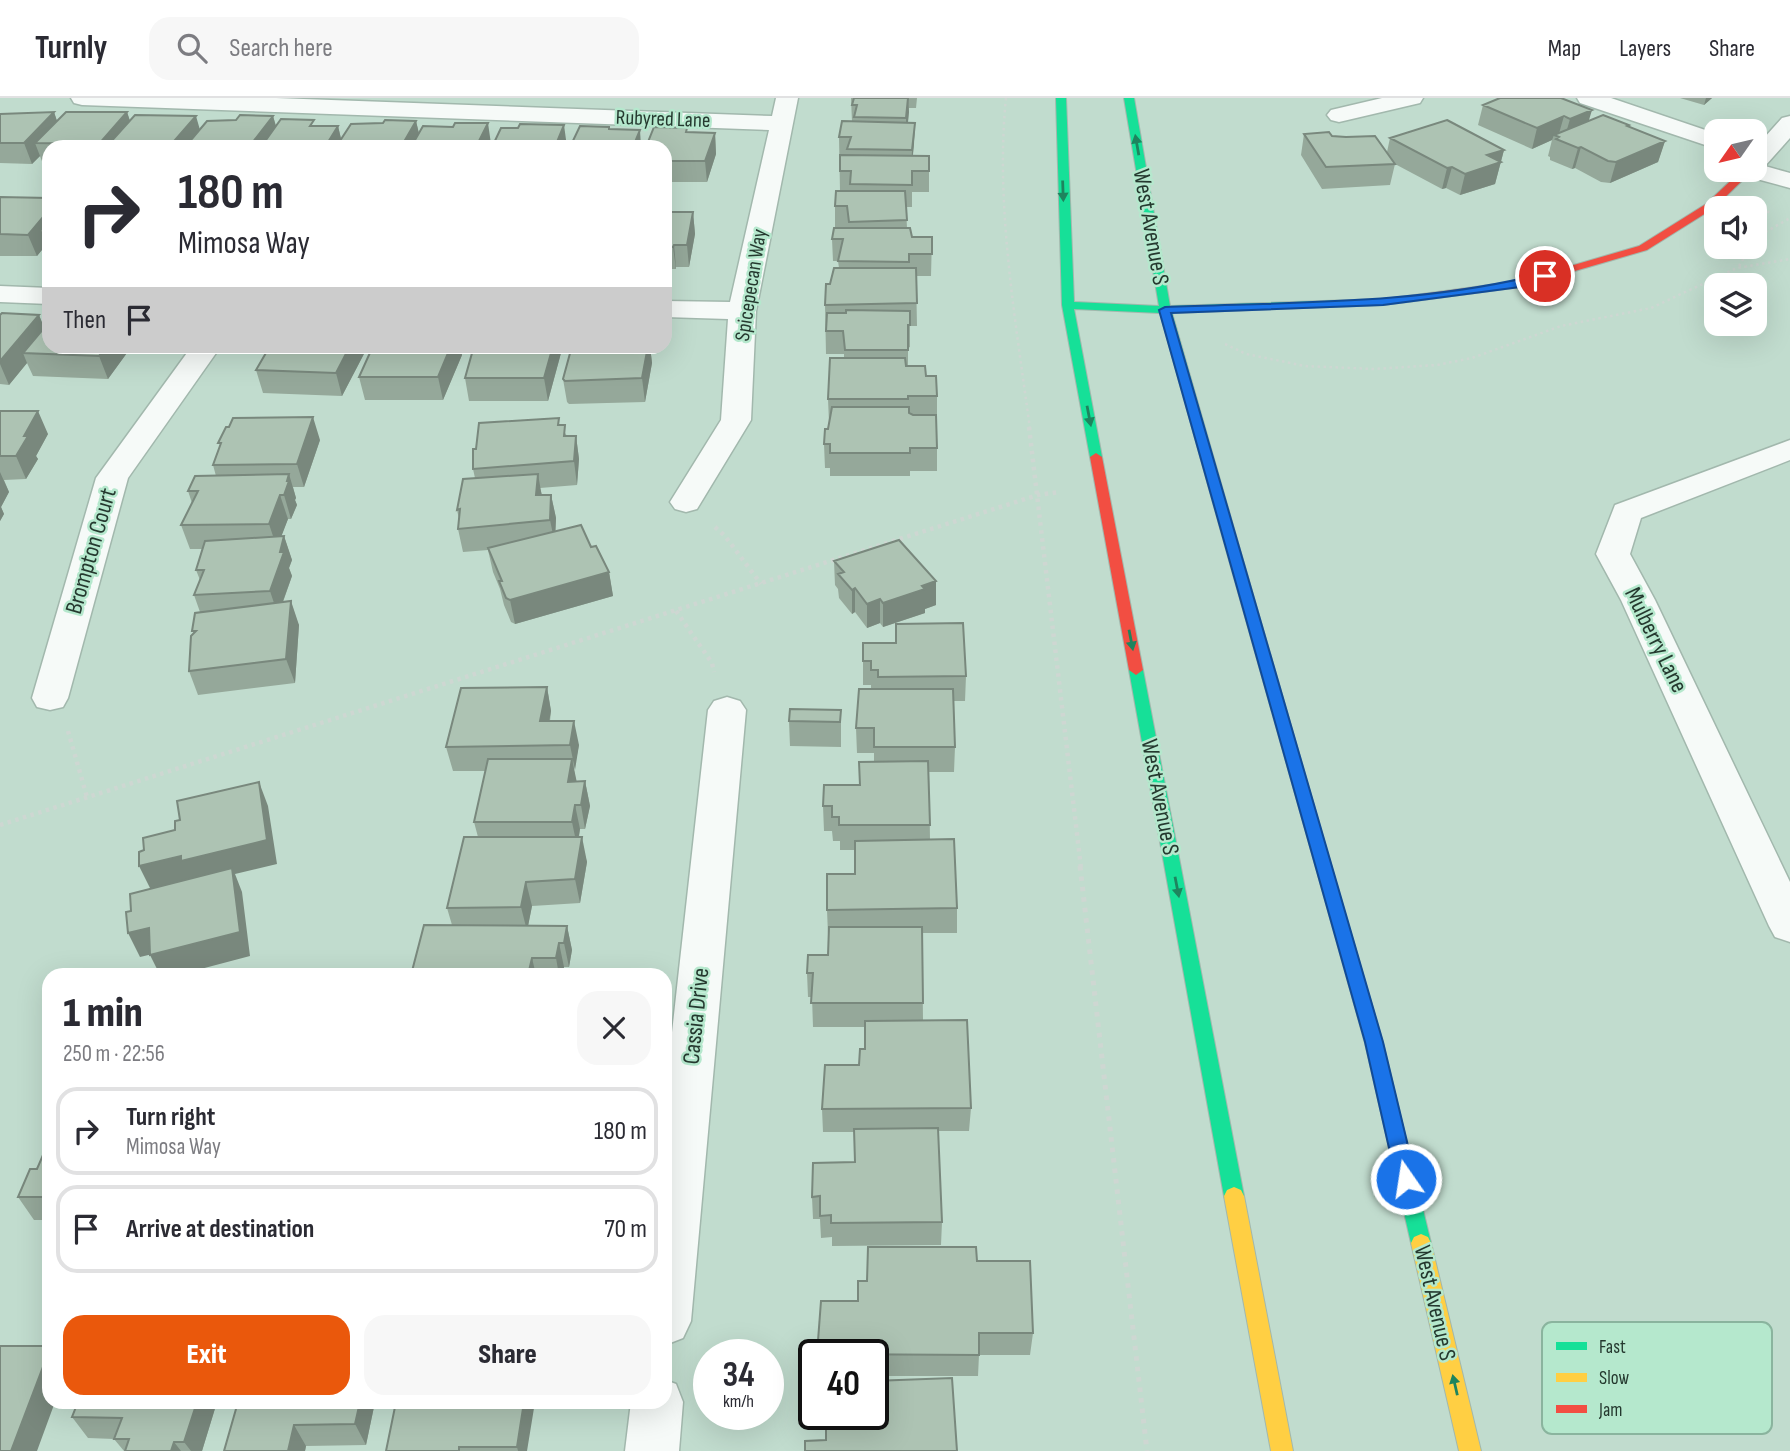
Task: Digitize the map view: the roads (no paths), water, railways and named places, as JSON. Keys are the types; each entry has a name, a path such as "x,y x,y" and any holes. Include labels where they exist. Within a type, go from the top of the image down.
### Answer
{"street":[{"name":"Rubyred Lane","path":"82,98 784,110"},
{"name":"West Avenue S","path":"1061,98 1068,305 1282,1451"},
{"name":"West Avenue S","path":"1129,98 1165,310 1374,1042 1470,1451"},
{"path":"1339,115 1412,98"},
{"path":"1588,98 1704,138"},
{"name":"Spicepecan Way","path":"686,502 736,420 742,311 784,110"},
{"path":"1768,147 1790,123"},
{"path":"1768,170 1790,181"},
{"path":"1068,305 1165,310 1383,302 1520,284 1643,248 1710,206 1735,182"},
{"path":"0,295 42,296"},
{"path":"672,309 742,311"},
{"name":"Brompton Court","path":"50,698 112,478 200,354"},
{"name":"Mulberry Lane","path":"1790,449 1626,512 1614,554 1790,926"},
{"name":"Cassia Drive","path":"672,1252 727,710"},
{"path":"652,1451 656,1409"}]}
